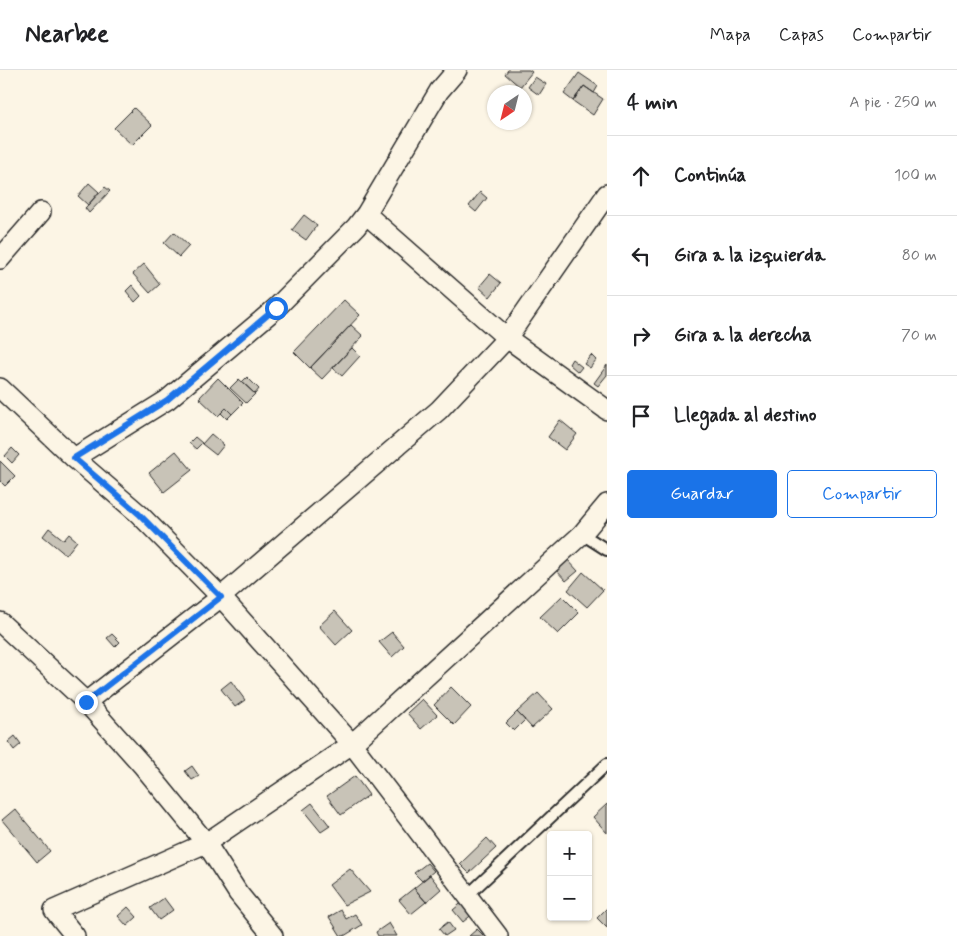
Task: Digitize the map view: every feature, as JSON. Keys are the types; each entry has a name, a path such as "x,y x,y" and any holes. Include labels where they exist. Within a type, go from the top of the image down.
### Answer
{"street":[{"path":"74,458 167,400 269,315 350,234 366,214 438,91 457,70"},
{"path":"86,702 221,597 439,410 507,338 607,194"},
{"path":"0,259 41,212"},
{"path":"366,214 507,338 607,410"},
{"path":"0,388 74,458 139,514 221,597 352,744 498,936"},
{"path":"76,936 54,910 206,843 352,744 582,534 607,504"},
{"path":"0,622 86,702 143,766 206,843 238,893 273,936"}],"lane":[{"path":"582,534 607,550"},
{"path":"467,896 607,764"}],"building":[{"path":"508,70 529,70 532,72 522,85 518,85 505,74"},
{"path":"579,73 598,86 594,93 584,86 573,101 564,94"},
{"path":"535,77 546,84 539,95 532,90 532,85 529,85"},
{"path":"584,86 603,99 593,115 573,101"},
{"path":"134,108 152,125 132,145 114,128"},
{"path":"89,183 99,192 88,205 78,196"},
{"path":"105,187 110,191 89,213 85,208"},
{"path":"480,192 487,198 476,212 469,206"},
{"path":"304,215 317,225 306,240 292,230"},
{"path":"174,232 189,246 179,257 164,243"},
{"path":"144,264 160,284 150,293 133,274"},
{"path":"490,274 501,283 490,297 479,287"},
{"path":"132,285 141,296 135,302 126,291"},
{"path":"344,300 360,315 310,368 294,352"},
{"path":"351,325 363,336 322,379 310,368"},
{"path":"352,348 360,356 342,376 333,368"},
{"path":"591,355 596,360 590,368 584,364"},
{"path":"572,359 582,367 578,372 569,364"},
{"path":"607,365 607,375 598,386 594,383"},
{"path":"247,377 259,389 255,394 242,382"},
{"path":"218,378 243,403 232,414 226,408 218,416 199,398"},
{"path":"239,379 255,394 246,403 230,388"},
{"path":"226,408 232,414 227,419 221,413"},
{"path":"560,420 577,434 565,450 548,437"},
{"path":"211,434 224,445 216,455 202,444"},
{"path":"195,437 202,443 196,449 189,443"},
{"path":"12,448 19,455 12,463 5,456"},
{"path":"176,451 192,470 164,492 149,473"},
{"path":"0,461 15,476 5,486 0,481"},
{"path":"49,528 64,540 69,534 77,541 66,555 43,536"},
{"path":"567,559 578,571 566,581 556,570"},
{"path":"583,572 603,590 587,607 568,590"},
{"path":"562,596 579,613 558,634 540,617"},
{"path":"335,611 352,630 336,645 319,626"},
{"path":"392,632 404,646 392,657 379,642"},
{"path":"112,634 120,642 115,647 107,638"},
{"path":"231,681 245,700 235,707 221,689"},
{"path":"451,687 471,707 454,725 434,705"},
{"path":"538,693 553,709 532,728 517,712"},
{"path":"422,699 437,715 421,729 407,713"},
{"path":"517,712 525,720 514,731 506,723"},
{"path":"15,736 21,744 14,750 8,742"},
{"path":"192,766 199,776 192,780 185,771"},
{"path":"355,776 369,795 341,815 327,796"},
{"path":"312,803 330,826 321,832 303,810"},
{"path":"607,804 607,833 593,817"},
{"path":"15,809 50,851 37,862 2,820"},
{"path":"487,838 496,848 469,873 460,864"},
{"path":"427,863 434,871 422,881 414,873"},
{"path":"350,869 370,892 344,905 329,885"},
{"path":"430,875 441,889 426,902 414,888"},
{"path":"414,888 426,902 411,914 399,900"},
{"path":"164,898 173,910 159,920 150,908"},
{"path":"465,900 475,912 463,922 453,910"},
{"path":"128,907 137,917 127,926 118,916"},
{"path":"607,908 607,928 597,918"},
{"path":"341,910 346,919 355,914 362,925 344,936 341,936 329,917"},
{"path":"448,922 454,930 445,936 439,929"},
{"path":"389,923 397,936 378,936 376,932"},
{"path":"477,929 484,936 469,936"}],"route":[{"path":"86,702 221,597 139,514 74,458 167,400 276,308"}]}
